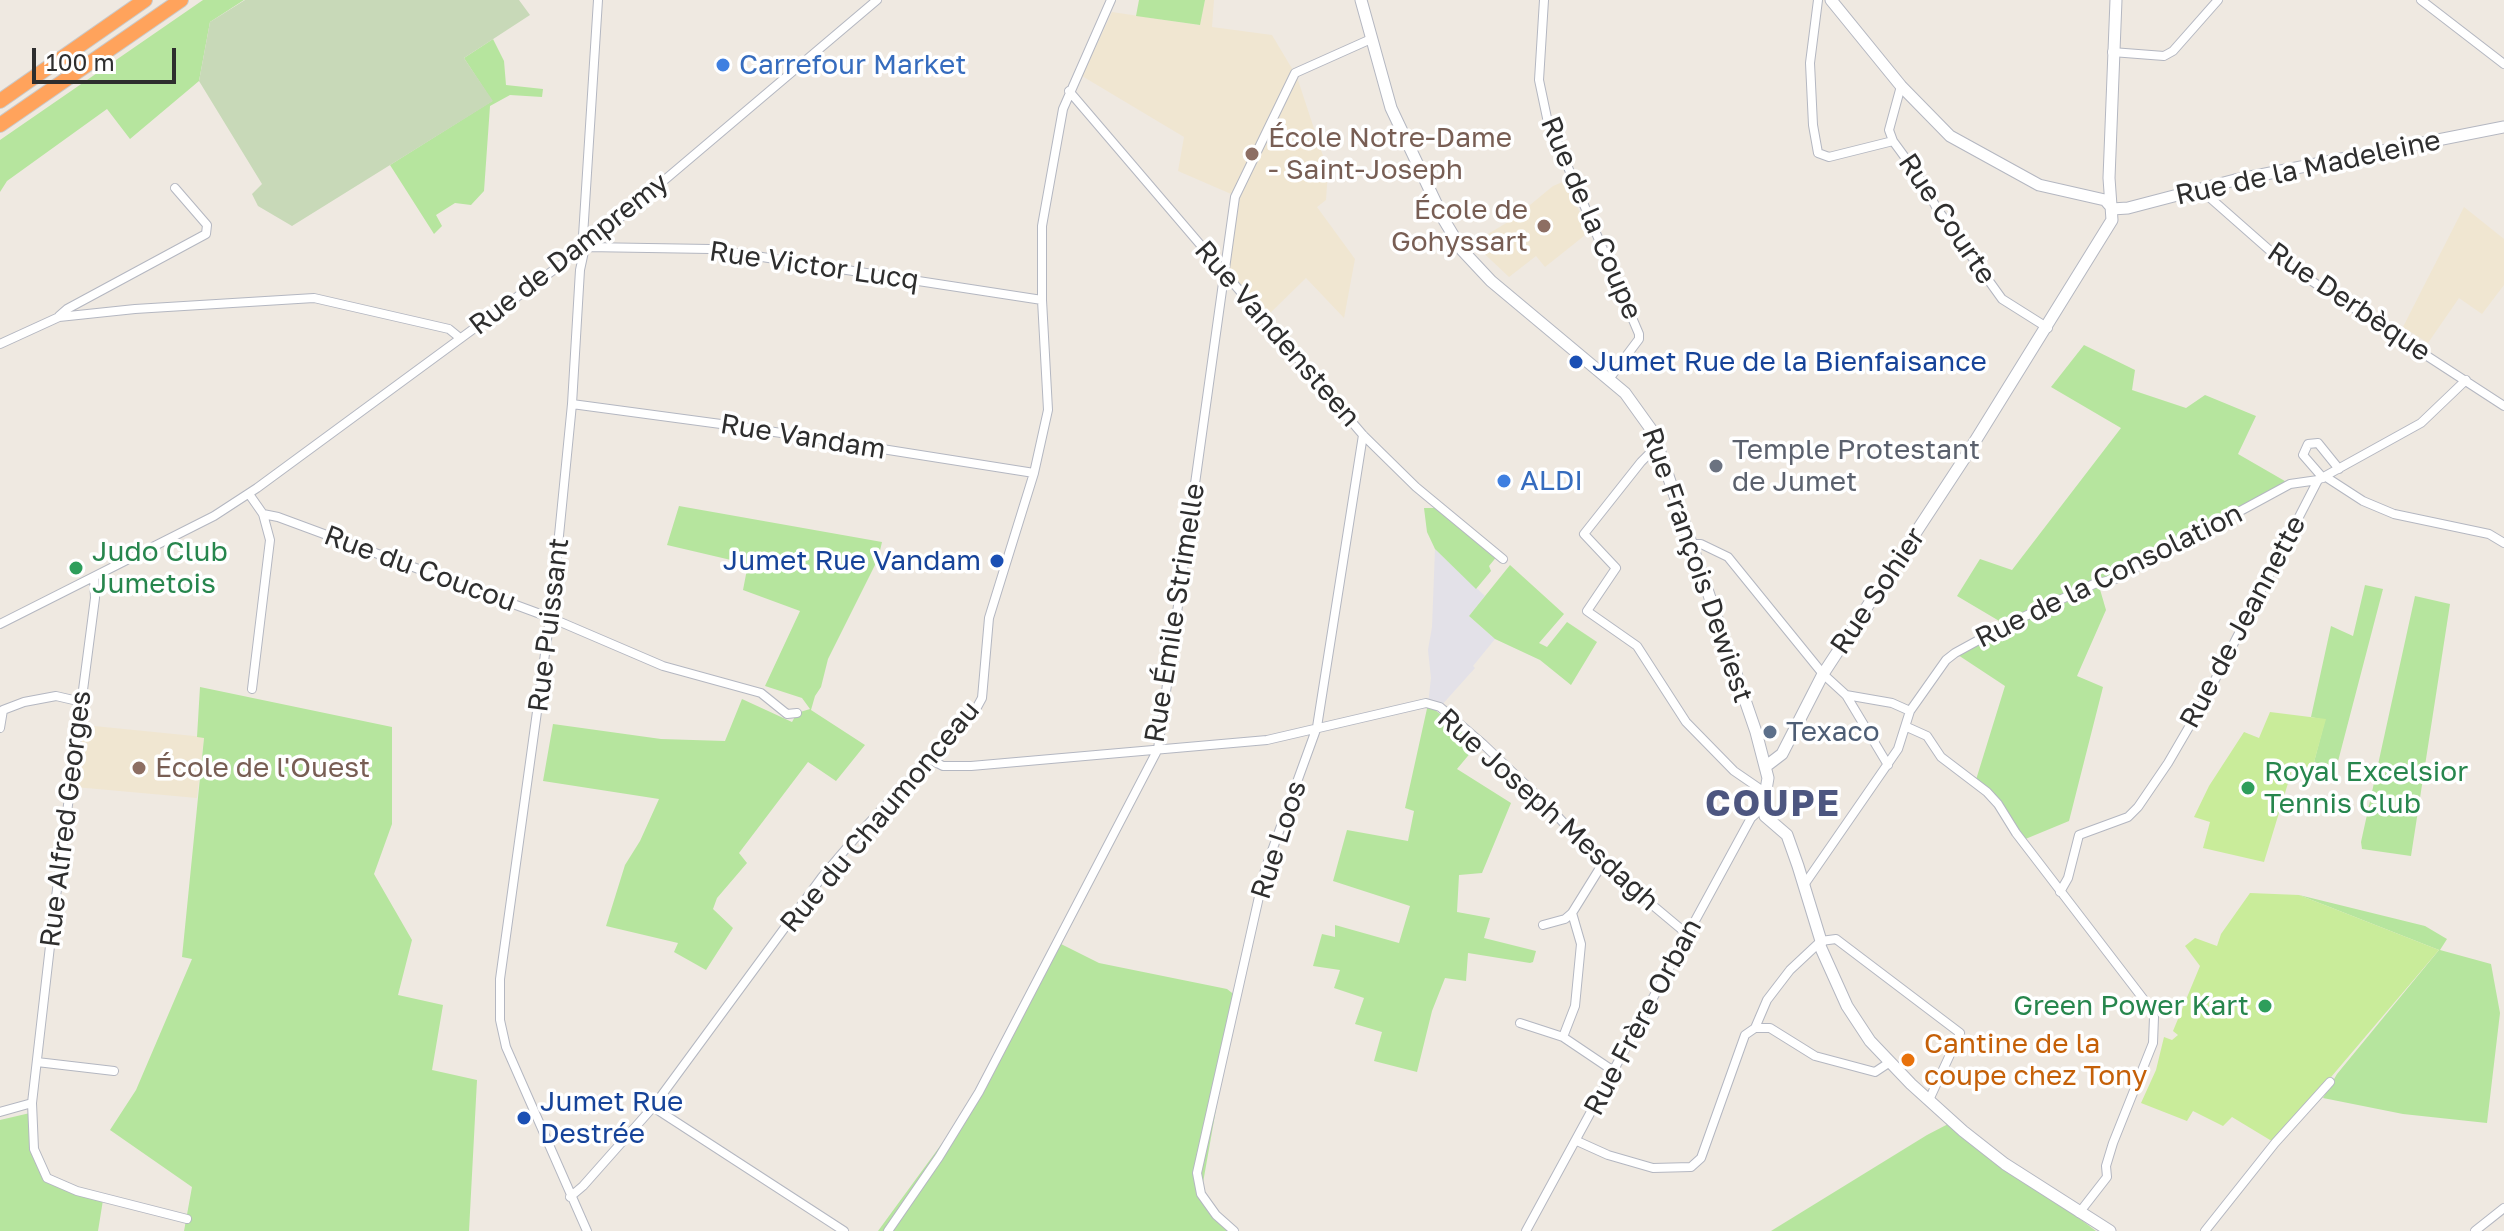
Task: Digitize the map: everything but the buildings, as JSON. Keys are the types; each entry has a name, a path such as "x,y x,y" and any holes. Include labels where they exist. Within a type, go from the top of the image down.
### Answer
{"highway":[{"path":"0,101 145,0"},
{"path":"1,124 181,0"}],"street":[{"name":"Rue Puissant","path":"587,1231 510,1058 500,1020 500,979 551,618 572,404 580,270 585,247 583,236 598,0"},
{"name":"Rue de Dampremy","path":"0,624 222,512 249,494 585,247 877,0"},
{"name":"Rue du Chaumonceau","path":"570,1197 653,1107 822,877 976,709 982,698 989,618 1034,473 1048,410 1042,300 1042,226 1063,109 1111,0"},
{"name":"Rue François Dewiest","path":"1361,0 1391,108 1444,220 1462,250 1491,281 1625,393 1642,414 1658,445 1765,767 1768,778 1763,807"},
{"name":"Rue de la Coupe","path":"1544,0 1539,80 1547,118 1639,334 1639,339 1609,379"},
{"path":"1818,0 1814,14 1810,85 1818,153 1829,157 1893,141"},
{"path":"1831,0 1901,86 1944,130 1968,148 2039,185 2105,200 2112,209"},
{"path":"2112,209 2109,178 2116,0"},
{"path":"2112,52 2164,56 2173,51 2218,0"},
{"path":"2421,0 2504,64"},
{"name":"Rue Émile Strimelle","path":"888,1231 979,1092 1158,749 1235,197 1295,73 1371,39"},
{"name":"Rue Courte","path":"1901,86 1889,130 1893,141 2002,299 2048,328"},
{"name":"Rue Vandensteen","path":"1069,91 1363,435 1416,487 1503,559"},
{"name":"Rue de la Madeleine","path":"2112,209 2128,208 2235,180 2504,127"},
{"path":"59,317 67,309 206,234 207,225 175,188"},
{"name":"Rue Derbèque","path":"2200,189 2284,263 2504,406"},
{"name":"Rue Sohier","path":"1765,767 1782,754 1823,674 2048,328 2105,235 2112,220 2112,209"},
{"name":"Rue Victor Lucq","path":"585,247 710,249 1042,300"},
{"path":"0,344 59,317 314,298 449,329 460,338"},
{"path":"2322,478 2421,423 2466,380"},
{"name":"Rue Vandam","path":"572,404 743,427 1034,473"},
{"name":"Rue Loos","path":"1234,1231 1216,1215 1201,1194 1197,1173 1265,870 1317,727 1363,435"},
{"path":"2339,469 2318,443 2308,444 2303,455 2322,478 2363,501 2394,514 2489,534 2504,543"},
{"path":"1658,445 1584,534 1616,568 1587,611 1637,646 1686,722 1734,771 1766,793"},
{"name":"Rue de la Consolation","path":"1946,660 2006,625 2094,584 2115,579 2290,484 2322,478"},
{"name":"Rue de Jeannette","path":"2060,892 2068,878 2079,835 2128,817 2168,763 2210,691 2322,478"},
{"path":"249,494 263,514 270,540 252,689"},
{"name":"Rue du Coucou","path":"263,514 551,618 663,666 761,693 787,714 797,713"},
{"path":"1692,544 1701,544 1728,557 1823,674 1846,695 1888,765"},
{"name":"Rue Alfred Georges","path":"94,577 95,598 32,1103 34,1149 47,1178 77,1191 187,1219"},
{"path":"1805,888 1804,883 1898,749 1910,711 1946,660 1937,652"},
{"path":"1846,695 1892,703 1910,711"},
{"path":"0,728 2,709 24,702 56,696 82,702"},
{"name":"Rue Joseph Mesdagh","path":"929,759 943,766 971,766 1267,740 1426,703 1440,707 1538,796 1603,863 1687,934"},
{"path":"1907,727 1927,736 1941,757 1992,798 2151,1009 2155,1024 2153,1043 2113,1143 2106,1166 2107,1177 2079,1213"},
{"path":"1763,807 1765,816 1787,835 1830,972 1870,1041 1929,1100 2005,1164 2110,1231"},
{"name":"Rue Frère Orban","path":"1526,1231 1751,818 1763,807"},
{"path":"1543,925 1565,919 1572,913 1603,863"},
{"path":"1563,1037 1575,1006 1581,944 1572,913"},
{"path":"1577,1141 1608,1155 1653,1168 1691,1167 1701,1158 1745,1035 1755,1028 1767,1000 1790,970 1821,941 1836,939 1960,1033 1929,1100"},
{"path":"1520,1023 1563,1037 1612,1070"},
{"path":"1755,1028 1770,1028 1815,1056 1875,1072 1890,1062"},
{"path":"37,1062 114,1071"},
{"path":"2205,1231 2275,1143 2330,1082"},
{"path":"0,1112 32,1103"},
{"path":"653,1107 844,1231"},
{"path":"2475,1231 2504,1208"}],"shaded area":[{"name":"École Notre-Dame - Saint-Joseph","path":"1205,0 1214,0 1212,27 1272,35 1297,77 1328,171 1326,200 1317,207 1355,259 1344,318 1306,278 1264,319 1224,272 1238,197 1178,171 1184,137 1082,76 1112,12 1199,25"},
{"name":"École de Gohyssart","path":"1565,181 1589,232 1545,267 1536,256 1509,277 1473,243 1513,219 1553,186"},
{"path":"2464,207 2504,239 2504,285 2482,314 2459,298 2428,343 2403,327"},
{"path":"1435,549 1485,596 1469,616 1495,639 1473,666 1475,668 1440,707 1428,704 1431,678 1428,650 1432,627"},
{"name":"École de l'Ouest","path":"84,725 204,737 197,798 75,787"}],"green space":[{"path":"203,0 244,0 210,22 199,81 130,139 107,109 7,181 0,192 0,140"},
{"path":"245,0 519,0 530,15 464,58 493,101 292,226 258,206 252,194 262,184 199,81 210,22"},
{"path":"1139,0 1205,0 1200,25 1136,16"},
{"path":"493,39 504,61 506,85 543,89 542,97 510,95 490,106 484,191 471,205 455,203 436,215 442,226 434,234 390,165 492,101 464,58"},
{"path":"2084,345 2135,370 2132,390 2186,408 2205,395 2256,416 2238,454 2290,484 2099,586 2106,610 2077,676 2103,687 2069,821 2023,840 1975,783 2005,686 1955,653 2006,625 1957,596 1980,559 2012,570 2121,428 2051,387"},
{"path":"679,506 882,542 878,559 828,659 811,710 865,745 836,781 808,762 739,853 747,863 717,898 713,909 733,928 706,970 674,952 678,943 606,926 625,865 659,799 543,781 553,724 661,739 725,741 742,699 792,722 797,713 810,709 802,698 765,686 800,611 743,590 748,564 667,545"},
{"path":"1424,508 1441,508 1498,555 1489,566 1491,571 1476,589 1435,549 1427,532"},
{"path":"1510,565 1564,614 1539,643 1547,647 1567,622 1597,642 1571,685 1540,660 1495,639 1469,616"},
{"path":"2365,585 2383,589 2336,769 2314,762 2325,720 2311,717 2331,626 2353,636"},
{"path":"2415,596 2450,604 2411,856 2362,849 2361,842"},
{"path":"200,687 392,727 392,824 374,874 412,940 398,995 443,1005 432,1070 477,1080 469,1231 184,1231 192,1187 110,1130 136,1090 192,959 182,957 204,738 197,737"},
{"path":"1428,704 1477,745 1457,769 1511,803 1482,873 1459,875 1457,912 1490,918 1484,938 1536,951 1530,963 1468,953 1466,981 1445,978 1432,1011 1417,1072 1374,1061 1382,1032 1355,1024 1364,998 1334,988 1340,970 1313,966 1322,934 1335,937 1335,925 1399,943 1410,906 1333,881 1347,830 1408,841 1414,811 1405,808"},
{"name":"Royal Excelsior Tennis Club","path":"2270,712 2326,719 2311,773 2292,770 2264,862 2203,848 2210,822 2194,817 2209,786 2244,732 2259,738"},
{"path":"2250,893 2299,895 2439,950 2275,1143 2232,1117 2223,1126 2193,1111 2187,1121 2141,1103 2156,1070 2164,1037 2172,1040 2178,1035 2173,1031 2200,966 2185,946 2195,938 2217,946 2221,934"},
{"path":"2299,895 2425,926 2447,939 2440,950 2491,964 2500,1013 2487,1123 2403,1114 2323,1098 2337,1074 2439,950"},
{"path":"1057,942 1099,963 1227,989 1236,996 1201,1194 1238,1231 878,1231 973,1101"},
{"path":"30,1113 35,1160 47,1178 103,1200 98,1231 0,1231 0,1120"},
{"path":"1952,1122 2096,1231 1771,1231 1927,1135"}],"place":[{"name":"Carrefour Market","path":"723,65"},
{"name":"École Notre-Dame - Saint-Joseph","path":"1252,154"},
{"name":"École de Gohyssart","path":"1544,226"},
{"name":"Jumet Rue de la Bienfaisance","path":"1576,362"},
{"name":"Temple Protestant de Jumet","path":"1716,466"},
{"name":"ALDI","path":"1504,481"},
{"name":"Jumet Rue Vandam","path":"997,561"},
{"name":"Judo Club Jumetois","path":"76,568"},
{"name":"Texaco","path":"1770,732"},
{"name":"École de l'Ouest","path":"139,768"},
{"name":"Royal Excelsior Tennis Club","path":"2248,788"},
{"name":"Green Power Kart","path":"2265,1006"},
{"name":"Cantine de la coupe chez Tony","path":"1908,1060"},
{"name":"Jumet Rue Destrée","path":"524,1118"}],"district":[{"name":"COUPE","path":"1773,805"}]}
